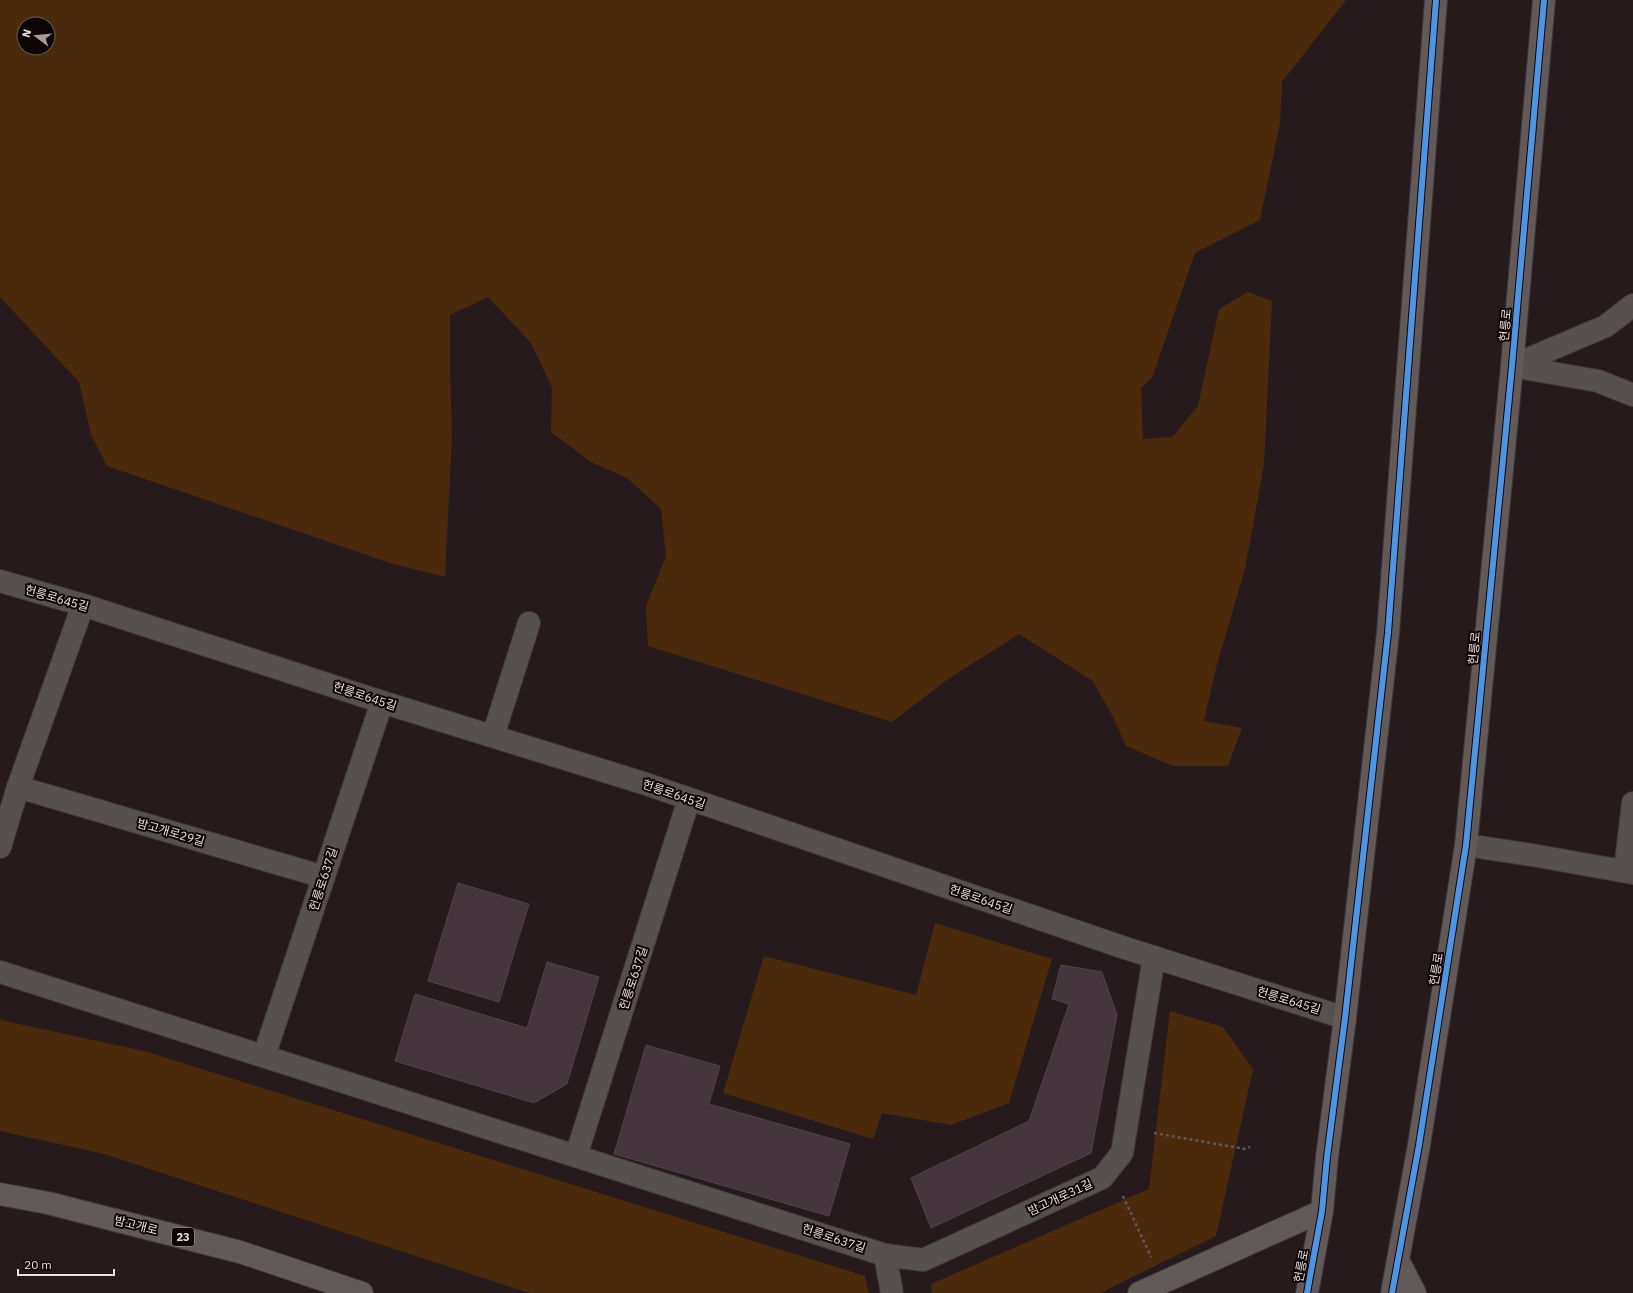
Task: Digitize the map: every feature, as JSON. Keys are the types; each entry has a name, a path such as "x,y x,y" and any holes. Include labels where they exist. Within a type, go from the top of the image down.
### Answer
{"main road":[{"name":"헌릉로","path":"1307,1293 1322,1211 1327,1156 1345,1018 1388,633 1436,0"},
{"name":"헌릉로","path":"1392,1293 1420,1138 1466,845 1512,366 1544,0"},
{"name":"밤고개로","path":"0,1194 48,1202 240,1252 362,1293"},
{"path":"1139,1293 1322,1211"},
{"path":"1398,1260 1415,1293"}],"street":[{"path":"1512,366 1606,326 1633,305"},
{"path":"1512,366 1598,381 1633,395"},
{"name":"헌릉로645길","path":"0,581 83,605 382,702 689,799 1154,958 1345,1018"},
{"path":"0,848 18,787 83,605"},
{"path":"493,736 529,623"},
{"name":"헌릉로637길","path":"264,1056 382,702"},
{"name":"밤고개로29길","path":"18,787 324,877"},
{"name":"헌릉로637길","path":"576,1156 689,799"},
{"path":"1466,845 1629,872 1633,803"},
{"name":"밤고개로31길","path":"885,1255 923,1260 1102,1178 1122,1153 1154,958"},
{"name":"헌릉로637길","path":"0,972 885,1255"},
{"path":"885,1255 892,1293"}],"path":[{"path":"1126,1128 1246,1149 1250,1147"},
{"path":"1110,1168 1154,1263"}],"shaded area":[{"path":"0,0 1346,0 1282,82 1280,123 1260,220 1195,253 1152,378 1141,388 1143,439 1172,437 1198,406 1219,309 1248,292 1272,301 1264,465 1245,569 1216,668 1204,721 1242,728 1228,766 1173,766 1126,746 1113,717 1093,681 1019,634 948,679 892,722 648,646 646,606 666,556 661,509 627,478 591,462 551,432 552,387 531,343 488,297 450,315 452,436 445,577 393,564 107,466 91,435 79,382 0,297"},
{"path":"935,923 1052,959 1009,1103 951,1125 882,1113 873,1139 723,1093 764,956 916,995"},
{"path":"1170,1011 1223,1027 1253,1069 1216,1236 1100,1293 932,1293 931,1284 1149,1189"},
{"path":"0,1020 144,1051 865,1276 869,1293 529,1293 104,1154 0,1131"}],"building":[{"path":"458,883 529,904 499,1002 428,981"},
{"path":"547,962 599,977 567,1084 534,1103 395,1061 415,994 527,1028"},
{"path":"1061,965 1102,972 1117,1015 1091,1153 931,1228 911,1178 1029,1121 1069,1004 1052,999"},
{"path":"646,1045 720,1066 709,1104 850,1144 829,1216 614,1154"}],"cycle path":[{"path":"1307,1293 1322,1211 1388,633 1436,0"},
{"path":"1392,1293 1419,1145 1466,845 1512,366 1544,0"}]}
